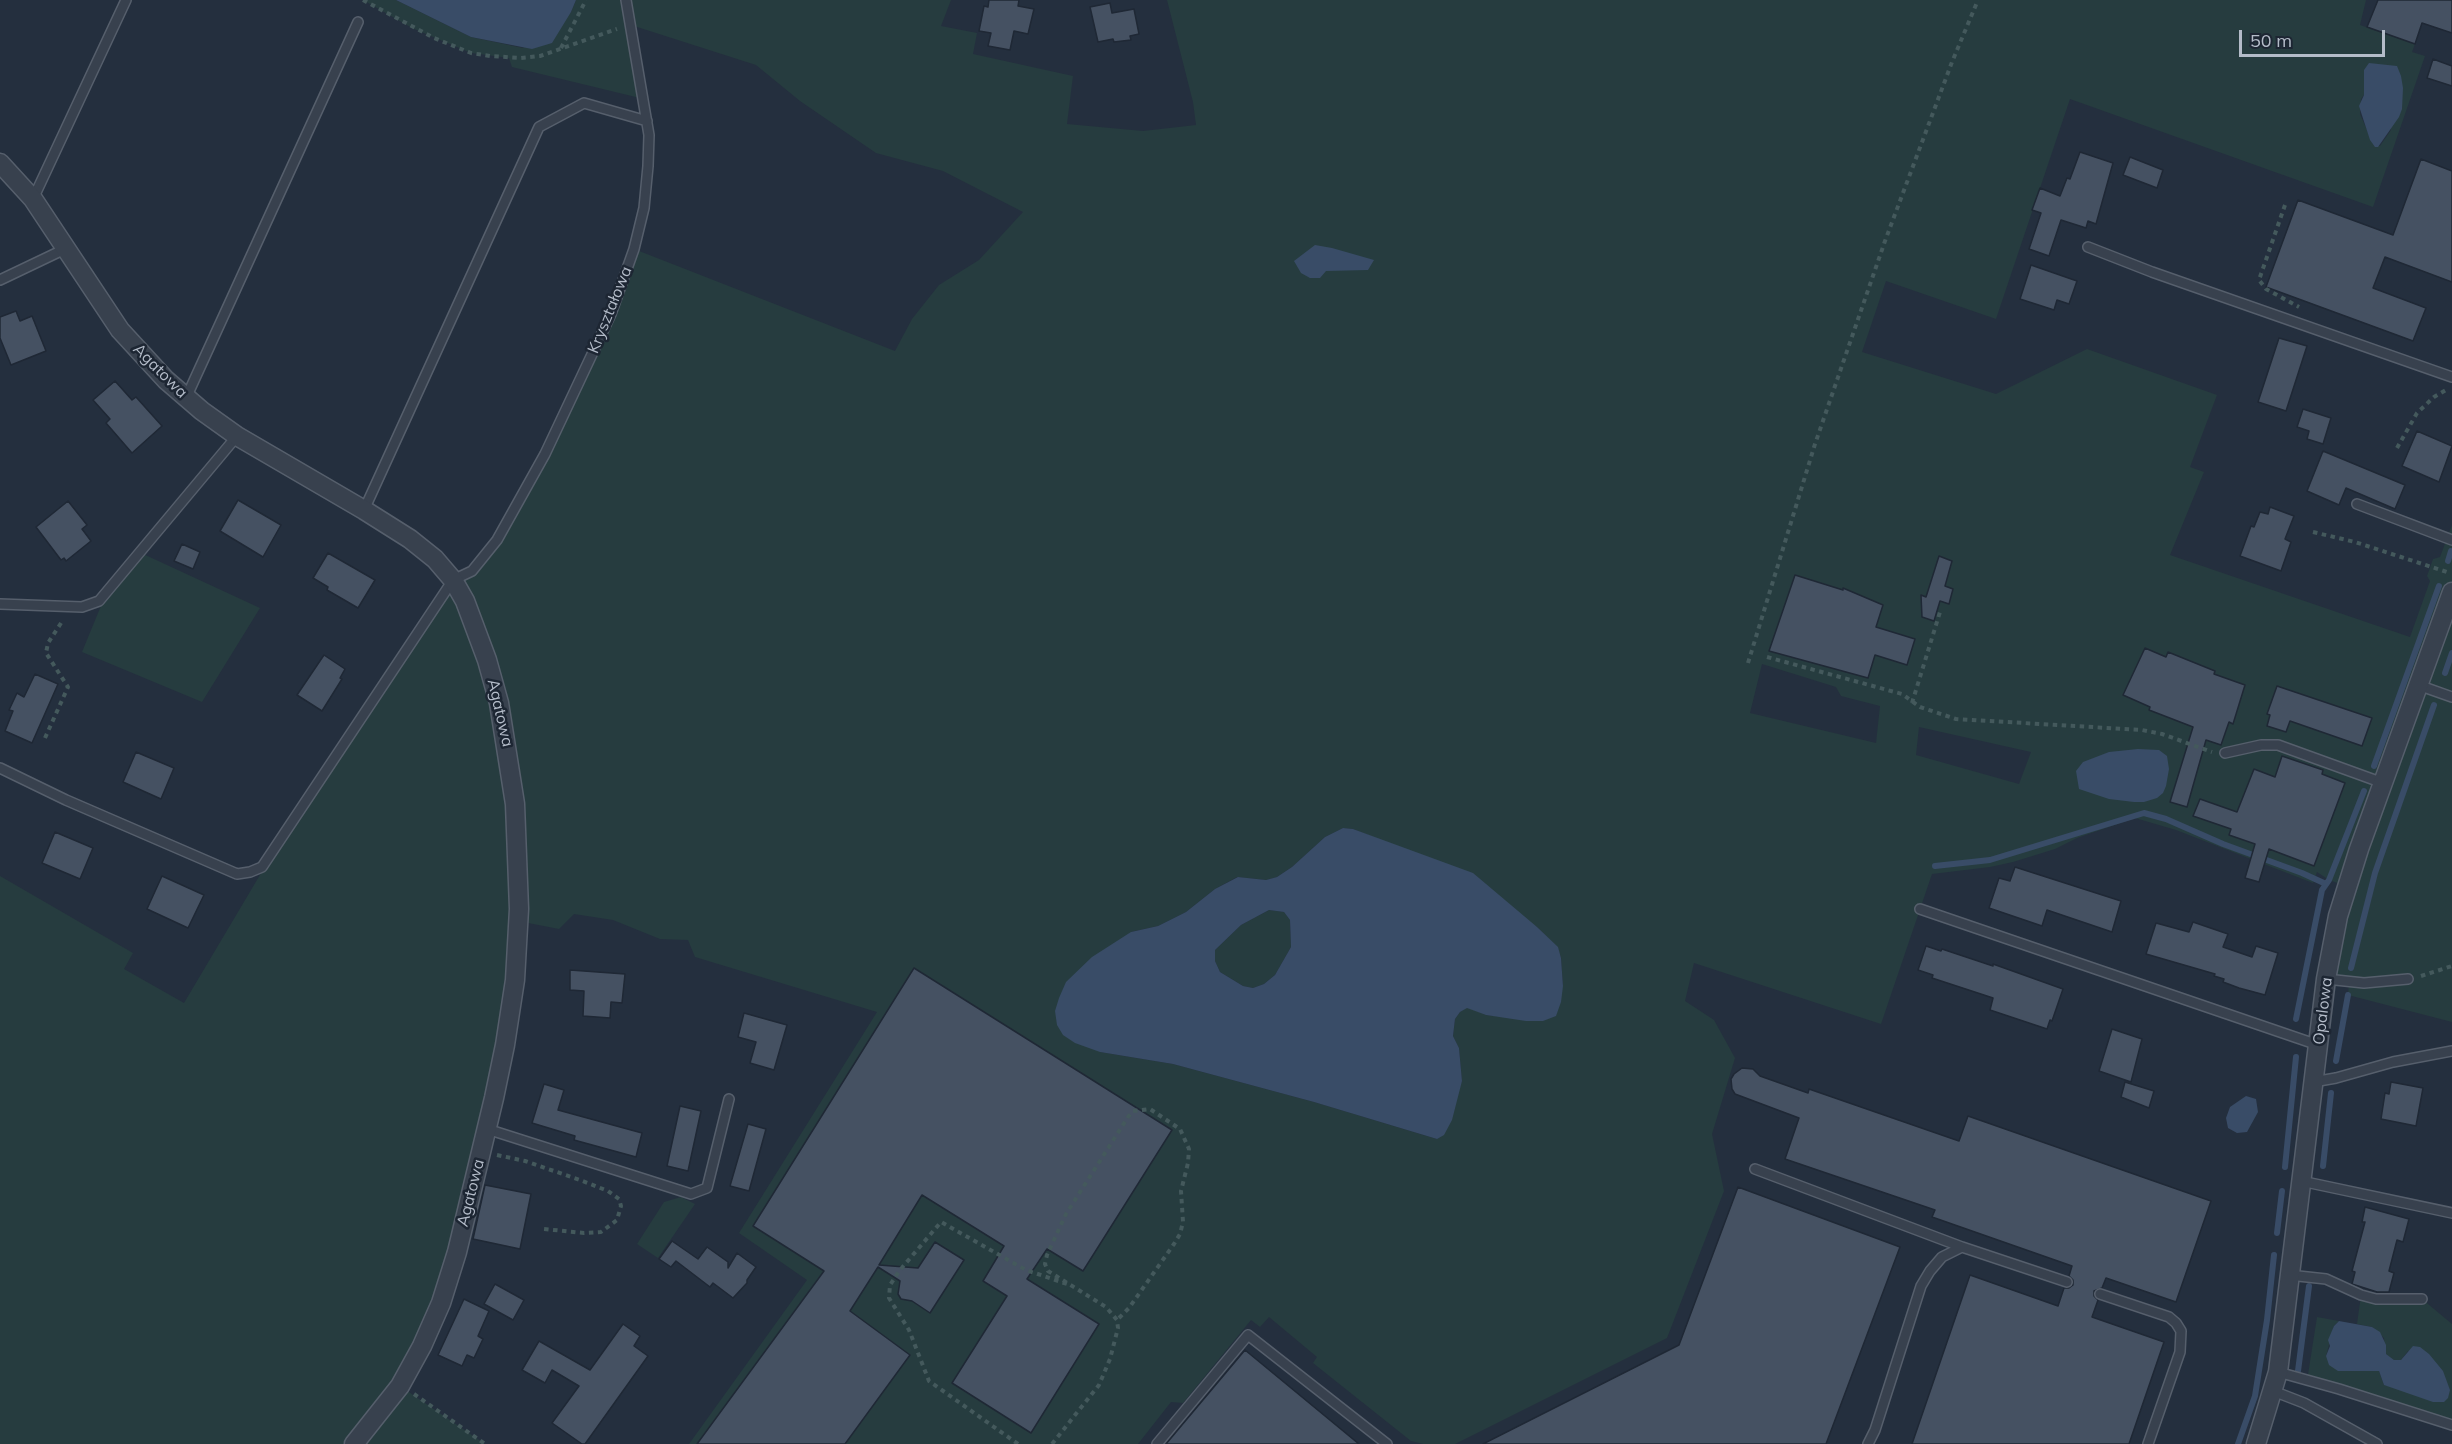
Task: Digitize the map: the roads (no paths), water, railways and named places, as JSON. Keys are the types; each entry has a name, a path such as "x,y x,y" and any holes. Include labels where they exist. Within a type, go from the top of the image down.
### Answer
{"street":[{"name":"Agatowa","path":"0,164 33,199 120,330 166,380 237,436 364,510 435,559 453,580 465,602 477,630 493,682 509,754 515,804 519,909 514,980 505,1045 457,1252 441,1303 422,1346 400,1386 354,1444"},
{"name":"Opalowa","path":"2256,1444 2277,1372 2326,979 2338,916 2452,592"}],"lane":[{"path":"33,199 126,0"},
{"name":"Kryształowa","path":"453,580 472,571 497,540 545,454 611,314 634,249 644,208 648,166 647,121 626,0"},
{"path":"186,398 358,22"},
{"path":"364,510 539,127 584,103 647,121"},
{"path":"2088,247 2152,272 2452,377"},
{"path":"0,280 67,248"},
{"path":"0,603 73,607 91,605 105,596 237,436"},
{"path":"2357,504 2452,540"},
{"path":"0,768 237,874 250,872 262,867 270,858 453,580"},
{"path":"2418,685 2452,697"},
{"path":"2224,753 2271,744 2278,745 2383,783"},
{"path":"1920,909 2319,1045"},
{"path":"2326,979 2364,983 2408,979"},
{"path":"2313,1082 2393,1062 2452,1051"},
{"path":"487,1129 691,1194 707,1188 729,1099"},
{"path":"1755,1169 1962,1247 2067,1282"},
{"path":"2301,1181 2452,1213"},
{"path":"1868,1444 1875,1430 1921,1286 1942,1257 1962,1247"},
{"path":"2289,1275 2326,1279 2376,1299 2422,1299"},
{"path":"2100,1294 2169,1317 2181,1331 2180,1352 2148,1444"},
{"path":"1157,1444 1248,1335 1387,1444"},
{"path":"2277,1372 2452,1425"},
{"path":"2273,1391 2304,1402 2377,1444"}],"water":[{"path":"396,0 576,0 552,43 532,49 471,37"},
{"path":"2369,63 2397,66 2403,88 2402,109 2399,117 2378,147 2375,147 2370,140 2359,106 2364,95 2364,70"},
{"path":"1315,245 1374,260 1368,270 1326,271 1320,278 1310,278 1301,273 1294,261"},
{"path":"2138,749 2159,750 2167,756 2169,769 2166,786 2157,798 2134,802 2109,799 2079,789 2076,771 2083,762 2109,752"},
{"path":"1343,828 1353,829 1473,873 1558,947 1563,986 1556,1016 1543,1021 1526,1021 1486,1015 1467,1008 1455,1019 1453,1036 1459,1048 1462,1081 1452,1120 1444,1135 1437,1139 1314,1102 1173,1064 1100,1052 1075,1043 1063,1035 1057,1025 1055,1011 1059,998 1066,982 1092,957 1131,932 1158,926 1186,912 1215,889 1238,877 1266,880 1277,877 1292,867 1325,837","holes":["1269,910 1284,912 1290,920 1291,947 1275,975 1264,984 1253,988 1243,986 1220,972 1215,961 1215,950 1241,925"]},
{"path":"2246,1096 2256,1099 2258,1112 2247,1132 2237,1133 2228,1128 2226,1118 2230,1107"},
{"path":"2339,1321 2372,1327 2380,1332 2386,1345 2386,1354 2394,1360 2401,1360 2413,1346 2420,1347 2443,1371 2450,1390 2448,1398 2444,1402 2433,1402 2384,1385 2379,1371 2338,1371 2329,1365 2326,1356 2330,1346 2328,1340 2334,1326"}],"waterway":[{"path":"2448,561 2451,551"},
{"path":"2374,766 2439,586"},
{"path":"2445,673 2452,653"},
{"path":"2351,968 2375,873 2434,705"},
{"path":"2296,1019 2322,890 2329,880 2364,791"},
{"path":"1935,866 1990,860 2144,813 2166,819 2326,884"},
{"path":"2336,1061 2348,995"},
{"path":"2285,1167 2296,1057"},
{"path":"2323,1166 2331,1093"},
{"path":"2277,1233 2282,1191"},
{"path":"2238,1444 2255,1396 2274,1255"},
{"path":"2298,1371 2309,1286"}]}
